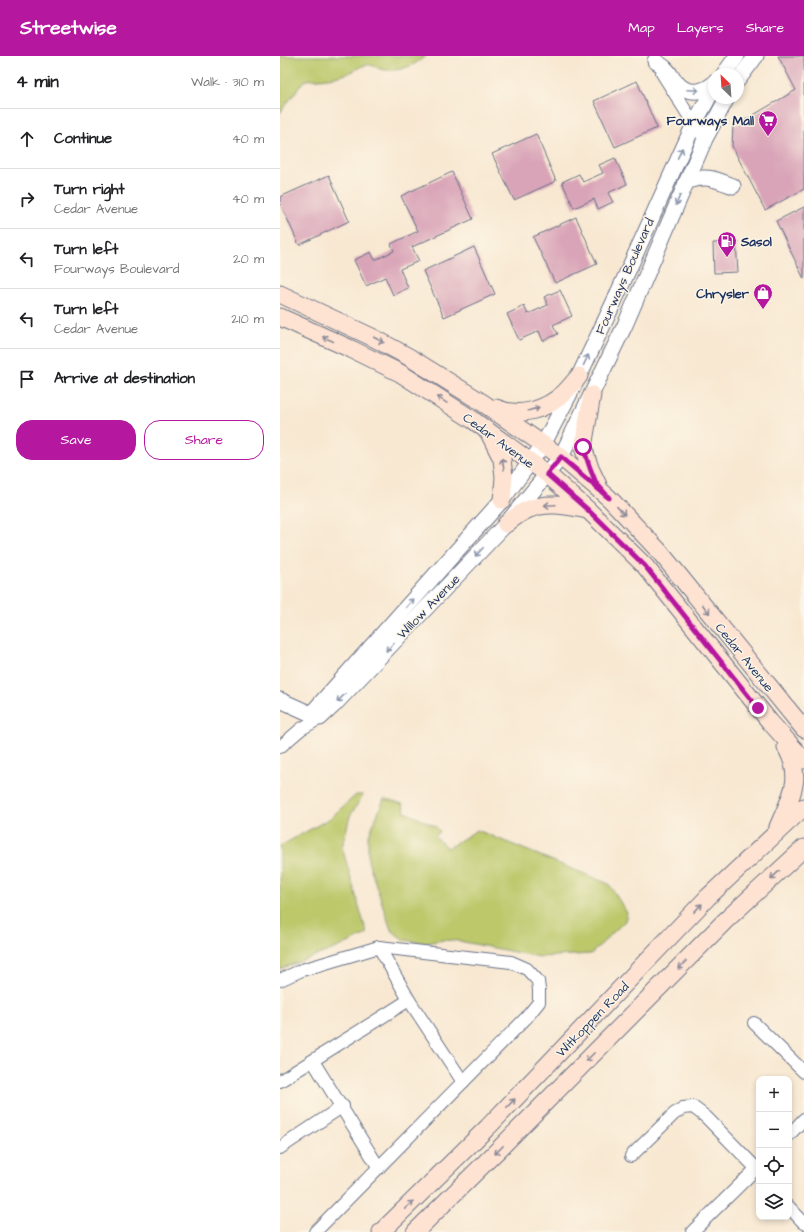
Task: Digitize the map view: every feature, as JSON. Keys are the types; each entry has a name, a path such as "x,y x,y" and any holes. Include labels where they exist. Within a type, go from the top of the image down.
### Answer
{"main road":[{"name":"Cedar Avenue","path":"280,294 409,356 483,403 561,457 609,498 660,552 803,727"},
{"name":"Cedar Avenue","path":"280,317 400,373 474,420 547,474 588,510 645,566 770,722 804,760"},
{"path":"483,403 510,412 519,413 529,411 541,407 564,393 579,376"},
{"path":"592,395 583,447 596,483 609,498"},
{"path":"488,431 502,459 504,477 502,500"},
{"path":"506,524 526,510 540,506 552,504 588,510"},
{"path":"770,722 790,754 795,771 795,785 776,833"},
{"name":"Witkoppen Road","path":"381,1232 488,1127 708,897 804,807"},
{"name":"Witkoppen Road","path":"415,1232 507,1142 725,921 804,848"}],"street":[{"path":"728,68 737,56"},
{"path":"744,72 756,56"},
{"path":"653,58 664,66 677,83 686,90 698,92 708,87"},
{"path":"653,58 705,139"},
{"name":"Fourways Boulevard","path":"531,463 544,445 579,376 694,124 708,99"},
{"name":"Fourways Boulevard","path":"547,474 561,457 592,395 628,318 705,139 724,104"},
{"path":"686,182 695,178 705,178 714,179 732,186"},
{"name":"Willow Avenue","path":"316,716 328,695 502,500 531,463"},
{"name":"Willow Avenue","path":"280,747 356,683 506,524 547,474"},
{"path":"280,699 299,701 317,699 328,695"},
{"path":"280,699 316,716"},
{"path":"280,980 302,970 379,947 511,962 527,969 538,981 539,1002 526,1018 380,1168 315,1232"},
{"path":"379,947 409,1000 463,1082"},
{"path":"280,1081 409,1000"},
{"path":"754,1023 804,1072"},
{"path":"313,1061 343,1106 380,1168"},
{"path":"280,1148 343,1106"},
{"path":"631,1156 674,1114 683,1108 693,1107 706,1117 756,1169"},
{"path":"792,1132 804,1119"},
{"path":"692,1232 756,1171"},
{"path":"792,1211 804,1223"}],"green space":[{"path":"280,56 426,56 410,66 399,70 380,69 371,65 366,65 339,76 306,80 280,113"},
{"path":"356,795 363,795 350,816 342,847 367,934 337,948 280,969 280,846 329,819"},
{"path":"384,799 403,804 405,812 435,826 440,831 435,837 448,848 477,830 609,884 627,913 625,921 591,954 539,957 459,941 443,940 427,943 404,940 391,930 368,861 368,837"}],"building":[{"name":"Fourways Mall","path":"778,56 804,56 804,189 765,210 732,146 733,127 796,90"},
{"path":"637,81 657,128 615,147 594,101"},
{"path":"536,134 556,181 514,200 492,154"},
{"path":"615,158 627,184 608,193 613,202 598,209 594,199 574,208 562,182 579,174 583,182 603,173 599,165"},
{"path":"452,172 473,219 412,247 419,261 400,269 408,288 393,295 385,277 366,286 354,260 371,252 375,260 394,251 391,244 418,231 401,196"},
{"path":"329,175 349,221 299,245 280,203 280,197"},
{"path":"804,207 804,279 776,221"},
{"path":"576,217 597,264 555,283 533,237"},
{"path":"736,242 738,272 714,273 713,243"},
{"path":"474,247 495,294 444,317 423,271"},
{"path":"560,290 572,316 553,325 558,334 543,341 539,331 519,340 507,314 524,306 528,314 548,305 544,297"}],"place":[{"name":"Fourways Mall","path":"768,137"},
{"name":"Sasol","path":"727,258"},
{"name":"Chrysler","path":"763,310"}],"route":[{"path":"583,447 596,483 609,498 561,457 547,474 588,510 645,566 758,708"}]}
